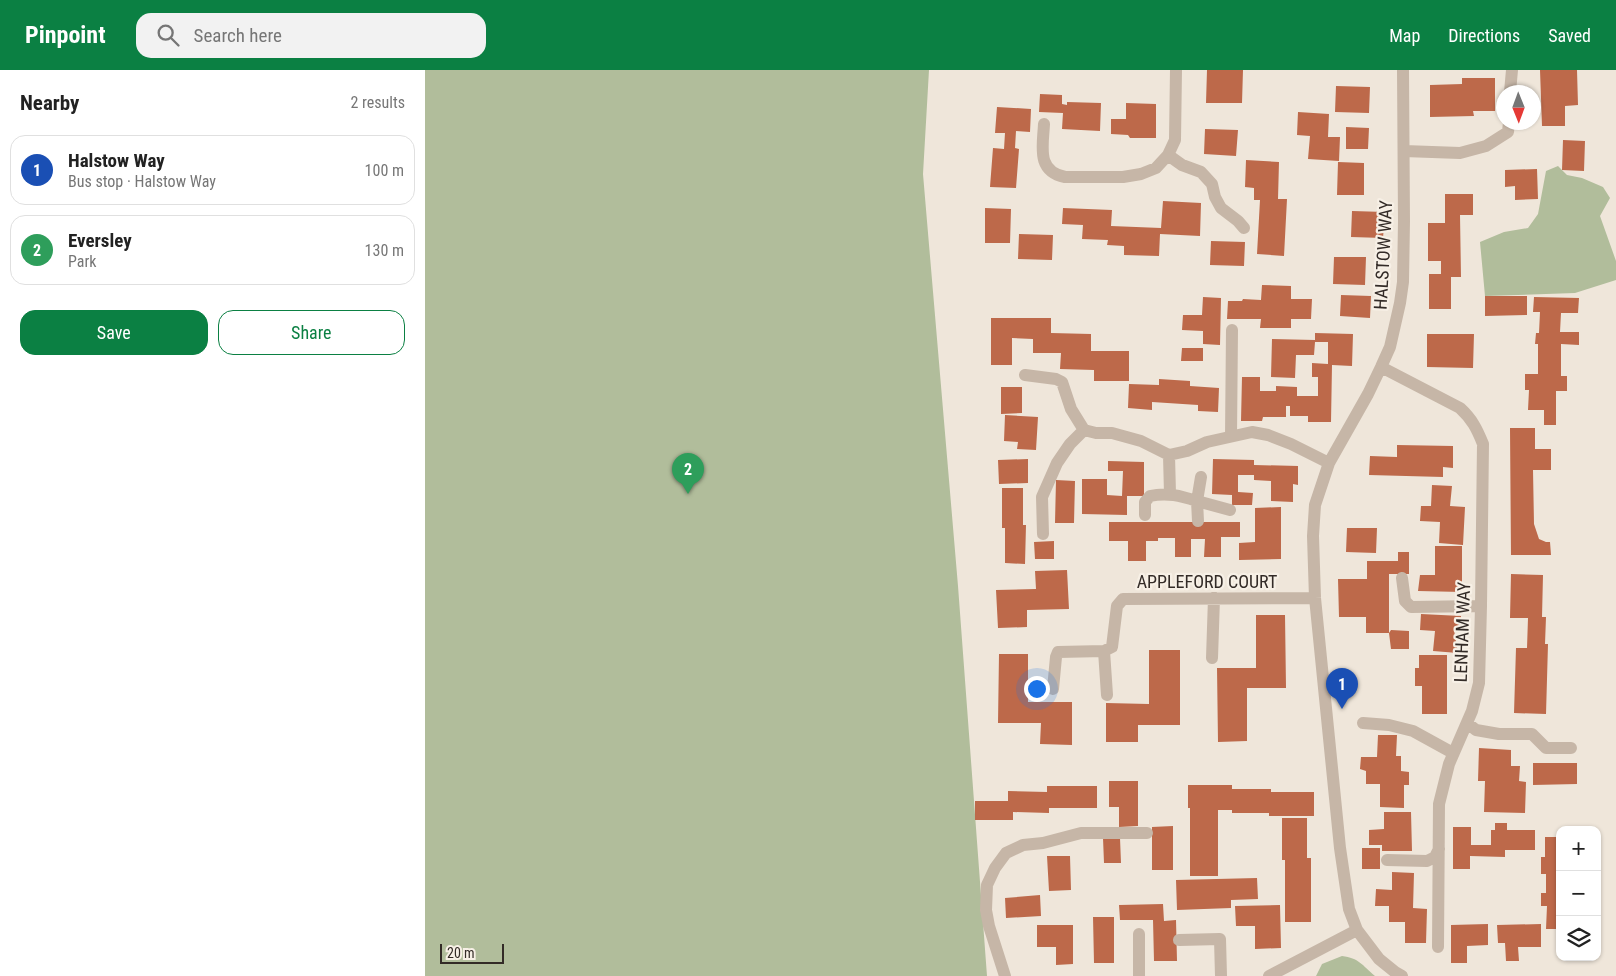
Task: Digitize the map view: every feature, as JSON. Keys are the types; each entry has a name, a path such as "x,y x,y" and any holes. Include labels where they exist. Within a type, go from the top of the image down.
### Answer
{"street":[{"path":"1044,124 1043,160 1047,167 1056,175 1065,177 1123,177 1141,174 1156,168 1168,155 1175,140 1176,70"},
{"name":"HALSTOW WAY","path":"1402,976 1379,959 1357,930 1349,909 1345,888 1315,598 1313,536 1315,505 1329,463 1381,367 1390,347 1401,304 1404,151 1403,70"},
{"path":"1511,85 1512,70"},
{"path":"1404,151 1460,154 1486,146 1508,132 1508,130"},
{"path":"1168,155 1182,165 1201,172 1212,184 1215,197 1221,208 1244,228"},
{"path":"1231,436 1232,330"},
{"name":"LENHAM WAY","path":"1381,367 1460,408 1469,416 1477,428 1483,444 1479,683 1467,724 1449,764 1439,804 1438,947"},
{"path":"1025,375 1056,379 1062,382 1071,409 1084,430 1141,441 1169,455 1187,451 1207,442 1252,432 1268,435 1291,444 1329,463"},
{"path":"1043,534 1042,497 1057,464 1070,444 1084,430"},
{"path":"1169,455 1170,494"},
{"path":"1198,521 1197,501 1201,477"},
{"path":"1145,515 1145,502 1150,496 1161,494 1170,494 1231,510"},
{"path":"1402,578 1405,601 1411,607 1481,606"},
{"path":"1212,658 1213,598"},
{"name":"APPLEFORD COURT","path":"1104,650 1112,647 1117,606 1123,599 1315,598"},
{"path":"1053,689 1058,652 1104,650 1107,695"},
{"path":"1363,723 1389,725 1413,731 1453,754"},
{"path":"1467,724 1476,730 1499,734 1532,734 1547,748 1571,748"},
{"path":"1005,976 989,926 986,910 987,886 995,868 1006,853 1023,845 1043,843 1081,833 1147,833"},
{"path":"1387,860 1427,861 1435,857 1439,849"},
{"path":"1269,976 1357,930"},
{"path":"1139,934 1139,976"},
{"path":"1179,940 1220,939 1221,976"}],"green space":[{"path":"425,70 929,70 923,174 958,586 987,976 425,976"},
{"path":"1558,166 1567,175 1582,178 1603,187 1610,198 1600,216 1616,261 1616,280 1575,293 1485,296 1480,242 1504,232 1528,228 1538,214 1546,171"},
{"path":"1342,956 1356,960 1375,976 1316,976 1322,964"}],"building":[{"path":"1207,70 1243,70 1242,103 1206,103"},
{"path":"1540,70 1577,70 1578,105 1565,106 1565,126 1542,126"},
{"path":"1462,78 1495,78 1495,111 1473,111 1474,116 1430,117 1430,85 1462,84"},
{"path":"1336,86 1370,87 1369,113 1335,112"},
{"path":"1040,94 1062,95 1062,104 1067,105 1067,102 1101,103 1100,131 1062,129 1063,113 1039,112"},
{"path":"1126,103 1156,104 1156,138 1130,138 1128,135 1111,134 1111,119 1126,119"},
{"path":"997,107 1031,109 1030,132 1016,131 1015,148 1019,149 1016,188 990,187 993,148 1004,149 1005,133 995,133"},
{"path":"1298,112 1329,114 1328,137 1340,137 1339,161 1308,159 1310,136 1297,135"},
{"path":"1346,127 1369,128 1368,149 1346,149"},
{"path":"1205,129 1238,130 1236,156 1204,154"},
{"path":"1563,140 1585,141 1584,171 1562,170"},
{"path":"1246,160 1279,162 1278,199 1287,199 1284,256 1257,254 1260,200 1254,200 1254,188 1245,187"},
{"path":"1338,162 1364,163 1364,195 1337,195"},
{"path":"1537,169 1538,199 1515,200 1515,186 1505,187 1505,170"},
{"path":"1445,194 1473,194 1473,215 1460,215 1461,277 1451,277 1451,309 1429,309 1429,274 1441,274 1441,261 1428,261 1428,223 1445,223"},
{"path":"1163,201 1201,203 1200,236 1160,234 1159,256 1124,255 1124,246 1107,245 1108,240 1082,239 1083,225 1062,224 1063,208 1112,210 1111,226 1161,228"},
{"path":"985,208 1011,209 1010,243 985,243"},
{"path":"1352,211 1385,212 1383,238 1351,237"},
{"path":"1019,234 1053,235 1052,260 1018,259"},
{"path":"1211,241 1245,242 1244,266 1210,265"},
{"path":"1334,257 1366,257 1365,285 1333,284"},
{"path":"1262,285 1291,286 1291,299 1312,299 1311,319 1291,319 1291,328 1260,328 1261,319 1227,319 1228,301 1242,301 1243,299 1261,300"},
{"path":"1341,295 1371,296 1370,318 1340,316"},
{"path":"1485,296 1527,296 1527,315 1485,316"},
{"path":"1203,297 1221,298 1220,345 1203,344 1203,331 1182,330 1183,315 1202,315"},
{"path":"1534,297 1579,298 1578,313 1561,313 1560,332 1579,332 1579,345 1561,344 1561,376 1567,376 1567,391 1556,391 1556,425 1544,425 1544,410 1528,410 1529,390 1525,390 1525,374 1538,374 1538,344 1535,344 1536,333 1539,333 1540,312 1533,312"},
{"path":"991,318 1051,318 1051,333 1091,334 1091,351 1129,351 1129,381 1094,381 1094,370 1060,369 1061,353 1033,353 1033,339 1012,338 1012,365 991,365"},
{"path":"1315,333 1353,334 1352,366 1332,365 1331,422 1308,422 1308,416 1290,416 1290,406 1286,406 1286,417 1263,417 1262,421 1241,421 1242,377 1260,377 1260,391 1276,391 1276,386 1297,387 1297,396 1318,396 1318,377 1312,377 1312,363 1328,364 1328,342 1315,342 1314,355 1296,355 1295,378 1271,377 1272,339 1315,340"},
{"path":"1427,334 1474,334 1473,368 1427,367"},
{"path":"1182,348 1203,348 1203,361 1181,361"},
{"path":"1159,379 1190,381 1190,386 1219,388 1218,412 1198,411 1198,405 1152,402 1152,410 1128,408 1129,384 1159,385"},
{"path":"1001,387 1022,387 1022,413 1001,414"},
{"path":"1005,415 1038,417 1036,450 1017,449 1018,442 1004,441"},
{"path":"1510,428 1535,428 1535,449 1551,449 1551,470 1533,470 1534,524 1539,539 1550,542 1551,555 1511,555"},
{"path":"1397,445 1453,446 1453,468 1443,467 1443,477 1369,475 1370,456 1397,457"},
{"path":"1028,459 1028,483 999,484 998,460"},
{"path":"1213,459 1254,460 1254,465 1298,466 1298,485 1293,484 1293,502 1271,501 1271,481 1254,480 1254,475 1238,475 1238,492 1253,493 1252,505 1232,505 1232,495 1212,494"},
{"path":"1108,461 1144,462 1144,496 1127,496 1127,515 1082,514 1082,479 1107,479 1107,495 1122,496 1123,471 1108,471"},
{"path":"1056,480 1075,481 1074,523 1055,523"},
{"path":"1432,485 1452,486 1450,506 1465,507 1463,545 1439,543 1440,522 1420,521 1421,506 1431,506"},
{"path":"1002,488 1023,488 1023,525 1026,525 1025,564 1005,563 1005,528 1002,528"},
{"path":"1281,507 1281,559 1239,560 1239,543 1255,542 1255,508"},
{"path":"1109,522 1240,522 1240,537 1221,537 1221,557 1204,557 1205,539 1191,539 1191,557 1175,557 1175,538 1158,538 1158,541 1146,541 1146,561 1128,561 1128,541 1109,541"},
{"path":"1347,528 1377,528 1376,553 1346,552"},
{"path":"1054,541 1054,559 1035,559 1034,542"},
{"path":"1435,546 1462,546 1462,592 1418,591 1420,575 1435,575"},
{"path":"1398,552 1409,552 1409,574 1389,574 1389,633 1366,633 1366,617 1339,617 1338,579 1367,579 1367,561 1398,561"},
{"path":"1067,570 1069,609 1027,610 1027,627 998,628 996,590 1036,589 1035,571"},
{"path":"1511,574 1543,575 1542,617 1546,617 1545,644 1548,644 1546,714 1514,713 1516,648 1527,648 1528,618 1510,618"},
{"path":"1421,614 1461,616 1461,630 1454,630 1458,653 1433,651 1435,631 1420,630"},
{"path":"1256,615 1285,615 1286,688 1247,688 1247,741 1218,742 1217,668 1256,668"},
{"path":"1391,630 1409,631 1409,649 1391,649 1389,633"},
{"path":"1149,650 1180,650 1180,725 1138,725 1138,742 1106,742 1106,703 1149,704"},
{"path":"999,654 1028,654 1028,702 1072,702 1072,745 1040,744 1041,723 998,723"},
{"path":"1419,655 1447,655 1447,714 1422,714 1422,686 1415,686 1415,668 1419,668"},
{"path":"1378,735 1397,735 1396,756 1401,756 1401,771 1409,772 1409,785 1404,785 1404,808 1380,807 1380,784 1366,784 1366,771 1360,769 1361,757 1377,757"},
{"path":"1479,748 1511,750 1511,766 1520,766 1519,781 1526,782 1525,813 1484,812 1485,781 1478,781"},
{"path":"1533,763 1577,763 1577,784 1533,785"},
{"path":"1109,781 1138,781 1138,826 1119,827 1119,807 1109,807"},
{"path":"1188,785 1232,785 1232,789 1271,789 1271,792 1314,792 1314,816 1269,816 1269,813 1232,813 1232,810 1218,810 1218,876 1190,876"},
{"path":"1047,786 1097,786 1097,808 1049,808 1049,813 1013,812 1013,820 975,820 975,801 1008,801 1008,791 1047,792"},
{"path":"1384,812 1411,812 1412,851 1382,851 1382,845 1369,845 1369,830 1384,829"},
{"path":"1282,818 1307,818 1307,858 1311,858 1311,922 1285,922 1285,860 1282,860"},
{"path":"1495,823 1507,823 1507,830 1535,830 1535,850 1505,850 1505,857 1470,856 1470,869 1453,869 1453,827 1471,827 1471,845 1491,845 1491,830 1495,830"},
{"path":"1173,826 1173,870 1152,870 1152,827"},
{"path":"1545,837 1556,837 1556,929 1546,929 1547,906 1541,906 1541,893 1546,893 1546,874 1541,874 1541,857 1545,857"},
{"path":"1103,838 1120,838 1121,863 1104,863"},
{"path":"1362,848 1380,848 1380,869 1362,869"},
{"path":"1047,856 1070,856 1071,890 1049,891"},
{"path":"1392,872 1414,873 1413,908 1427,909 1426,943 1405,943 1405,922 1389,922 1389,906 1375,906 1376,889 1392,890"},
{"path":"1257,878 1258,899 1231,900 1231,908 1177,910 1176,880"},
{"path":"1040,895 1041,916 1006,918 1005,898"},
{"path":"1163,904 1164,921 1176,920 1177,961 1154,961 1153,920 1120,920 1119,905"},
{"path":"1280,905 1281,948 1255,949 1255,926 1236,926 1235,906"},
{"path":"1093,917 1114,917 1114,963 1094,963"},
{"path":"1488,924 1488,945 1467,946 1467,963 1451,963 1451,925"},
{"path":"1541,924 1541,947 1518,947 1519,961 1506,961 1505,943 1498,943 1497,925"},
{"path":"1037,925 1073,925 1073,964 1056,965 1056,947 1037,947"}],"place":[{"name":"Eversley","path":"688,494"},
{"name":"Halstow Way","path":"1342,709"}]}
